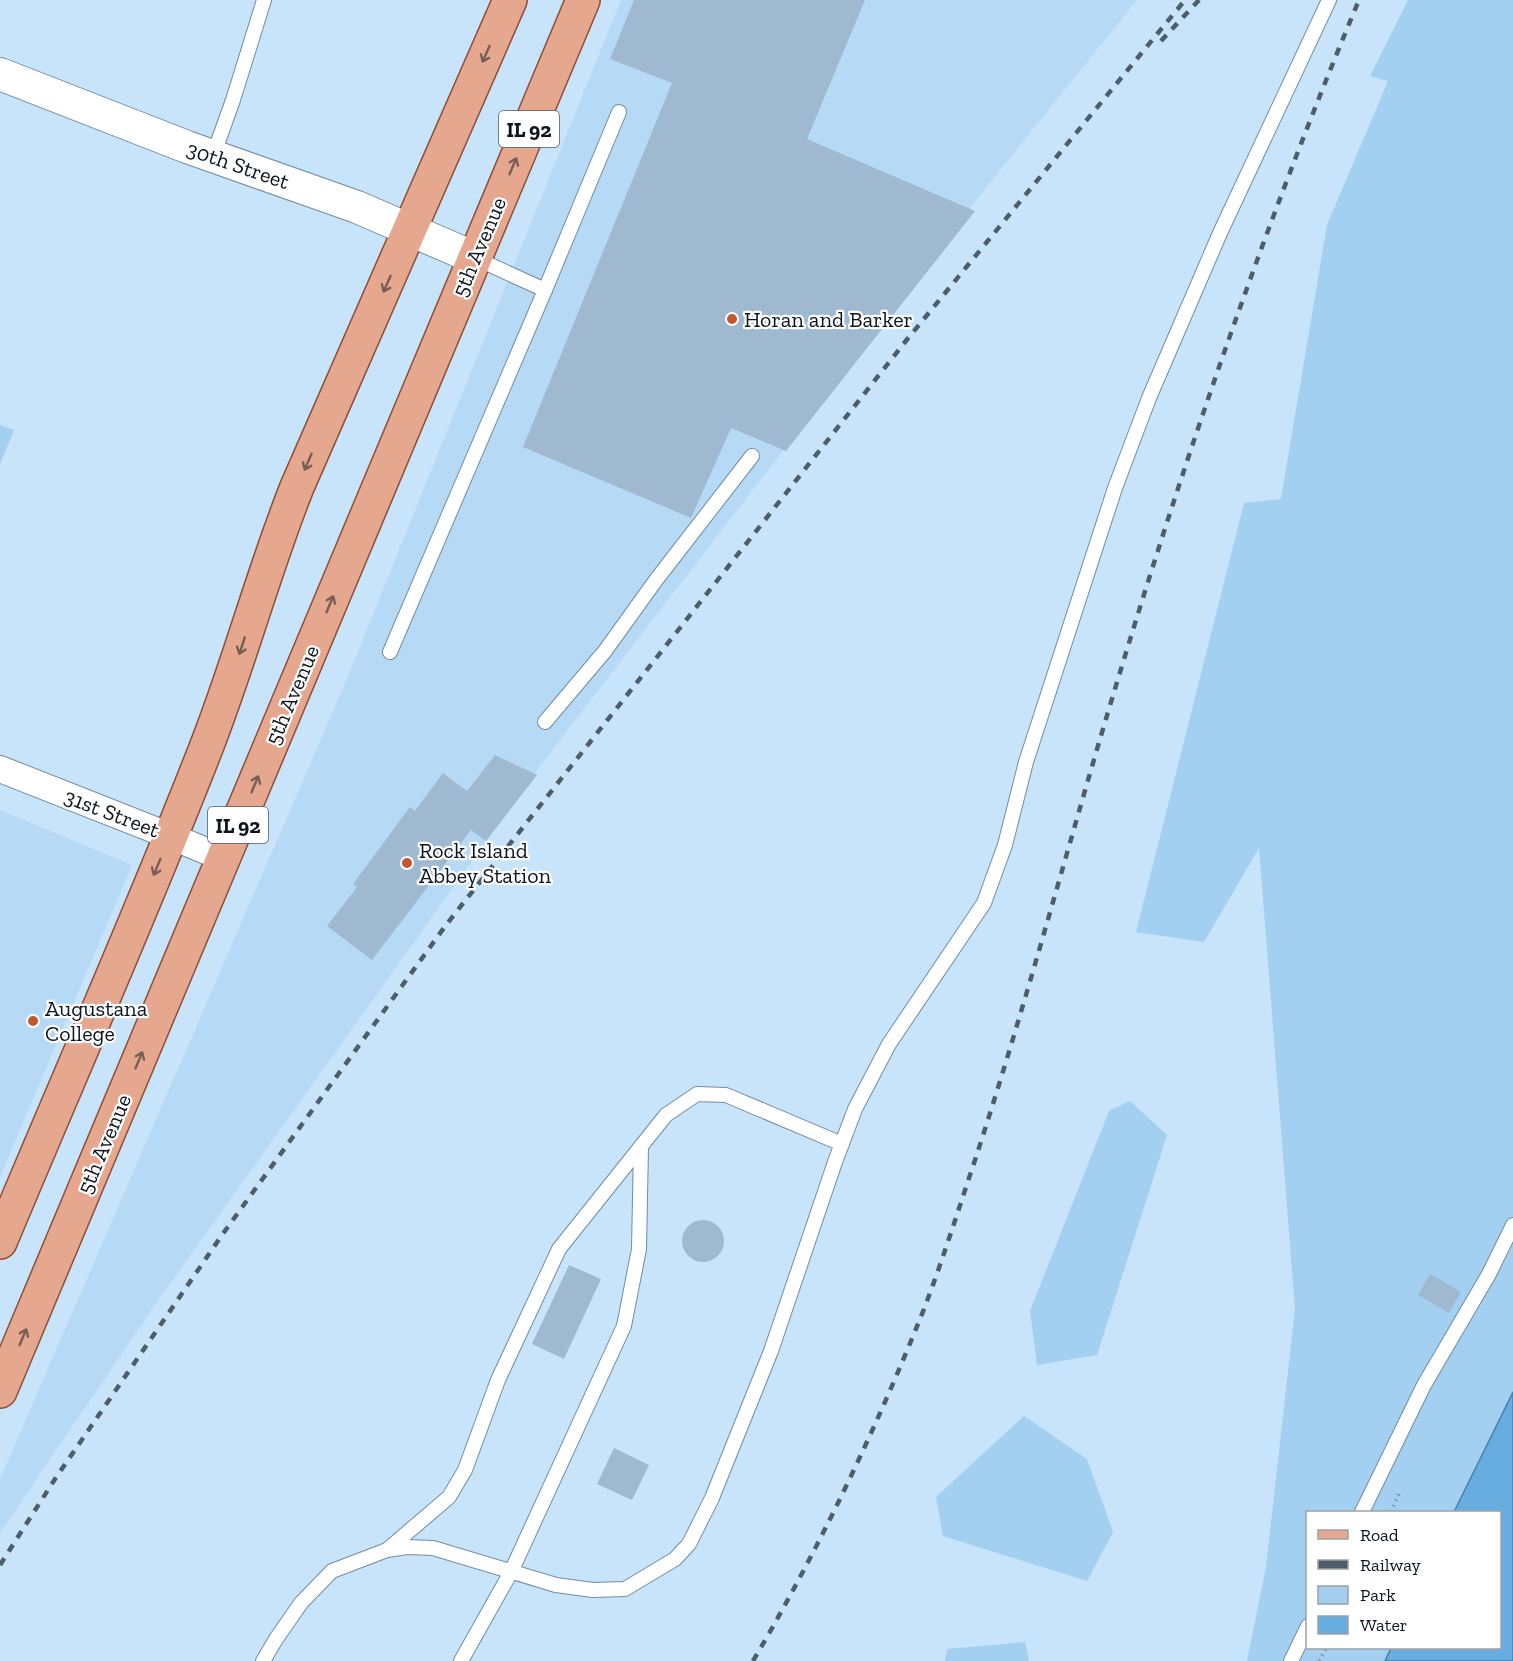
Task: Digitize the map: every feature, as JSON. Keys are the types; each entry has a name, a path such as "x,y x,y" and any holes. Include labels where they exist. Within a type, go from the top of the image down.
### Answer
{"main road":[{"name":"IL 92","path":"0,1242 171,836 225,696 277,538 297,487 510,0"},
{"name":"5th Avenue","path":"0,1391 583,0"}],"street":[{"name":"30th Street","path":"0,74 213,156 357,207 475,258"},
{"name":"31st Street","path":"0,769 223,858"}],"lane":[{"path":"213,156 264,0"},
{"path":"263,1661 301,1604 332,1571 387,1550 407,1547 433,1548 556,1585 584,1589 625,1589 675,1559 689,1544 712,1498 771,1352 855,1109 889,1044 984,903 1005,845 1026,762 1119,478 1149,398 1220,233 1329,0"},
{"path":"390,652 619,112"},
{"path":"475,258 545,290"},
{"path":"545,722 605,651 656,579 752,456"},
{"path":"387,1550 449,1497 465,1470 498,1380 559,1249 666,1115 697,1094 726,1095 842,1144"},
{"path":"461,1661 511,1572 624,1326 639,1249 641,1147"},
{"path":"1362,1511 1424,1385 1489,1274 1513,1225"},
{"path":"1291,1661 1306,1630"}],"shaded area":[{"path":"621,0 1137,0 977,199 540,766 152,1309 0,1533 0,1479 347,679"},
{"name":"Augustana College","path":"0,810 132,865 0,1177"}],"green space":[{"path":"1408,0 1513,0 1513,1392 1454,1511 1306,1511 1306,1649 1391,1649 1385,1661 1247,1661 1266,1567 1295,1309 1259,848 1204,942 1136,932 1244,503 1281,499 1327,225 1388,81 1370,76"},
{"path":"0,425 14,430 0,464"},
{"path":"1130,1101 1167,1135 1097,1355 1037,1365 1030,1311 1109,1111"},
{"path":"1024,1416 1087,1459 1113,1532 1087,1581 943,1536 936,1497"},
{"path":"1025,1642 1029,1661 945,1661 947,1649"}],"water":[{"path":"1513,1392 1513,1661 1385,1661 1391,1649 1501,1649 1501,1511 1454,1511"}],"building":[{"name":"Horan and Barker","path":"634,0 865,0 807,139 975,211 786,451 731,428 691,518 523,447 672,83 610,59"},
{"name":"Rock Island Abbey Station","path":"495,755 537,775 486,841 471,830 372,960 327,926 357,887 353,884 410,807 415,811 443,773 467,791"},
{"path":"703,1220 711,1221 718,1226 723,1233 723,1249 718,1256 711,1261 703,1262 695,1261 688,1256 683,1249 682,1241 683,1233 688,1226 695,1221"},
{"path":"569,1265 601,1279 564,1359 532,1344"},
{"path":"1430,1274 1461,1292 1449,1313 1418,1295"},
{"path":"614,1448 649,1465 632,1500 597,1484"}],"railway":[{"path":"0,1565 55,1479 222,1235 446,925 905,342 1185,0"},
{"path":"1161,41 1199,0"},
{"path":"753,1661 801,1576 845,1488 906,1354 931,1290 993,1105 1157,552 1252,274 1359,0"}],"place":[{"name":"Horan and Barker","path":"732,319"},
{"name":"Rock Island Abbey Station","path":"407,863"},
{"name":"Augustana College","path":"33,1021"}]}
